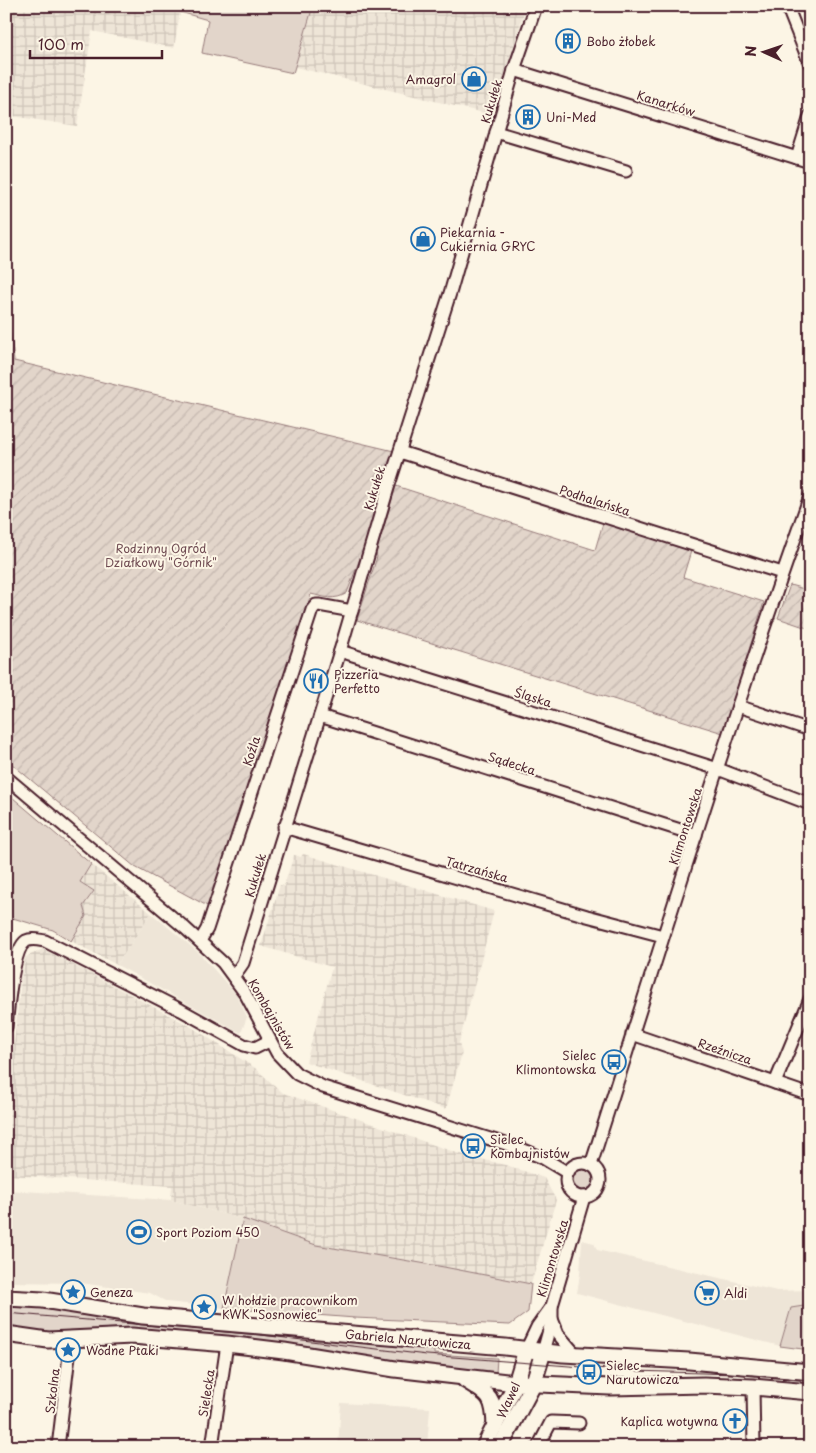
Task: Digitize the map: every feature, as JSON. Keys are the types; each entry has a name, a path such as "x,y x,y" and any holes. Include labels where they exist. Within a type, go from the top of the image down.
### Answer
{"street":[{"name":"Kukułek","path":"234,976 242,963 320,716 450,290 514,70 536,6"},
{"path":"786,6 810,64"},
{"name":"Kanarków","path":"514,70 810,162"},
{"path":"797,158 810,116"},
{"path":"496,132 626,171"},
{"name":"Podhalańska","path":"400,452 782,573"},
{"name":"Klimontowska","path":"591,1165 738,706 782,573 810,496"},
{"name":"Koźla","path":"200,941 207,929 312,610 316,605 319,605 352,611"},
{"name":"Śląska","path":"340,651 718,769 810,804"},
{"path":"738,706 810,730"},
{"name":"Sądecka","path":"320,716 696,835"},
{"name":"Kombajnistów","path":"6,777 200,941 223,963 249,999 269,1041 291,1069 310,1082 519,1148 543,1158 568,1172"},
{"name":"Tatrzańska","path":"284,827 587,916 663,936"},
{"path":"6,1027 18,950 26,942 38,940 46,941 181,1010 244,1045 255,1048 269,1041"},
{"path":"775,1083 810,999"},
{"name":"Rzeźnicza","path":"632,1034 810,1095"},
{"path":"578,1164 591,1165 598,1172 599,1186 594,1194 584,1197 576,1196 569,1190 566,1181 568,1172 578,1164"},
{"name":"Klimontowska","path":"526,1350 537,1327 552,1306 584,1197"},
{"name":"Gabriela Narutowicza","path":"6,1298 44,1300 151,1317 576,1355 689,1361 810,1372"},
{"path":"543,1352 552,1320 552,1306"},
{"path":"552,1320 558,1334 576,1355"},
{"path":"6,1334 48,1340 132,1336 228,1344 516,1384 610,1387 704,1385 810,1392"},
{"name":"Szkolna","path":"58,1447 71,1339"},
{"name":"Sielecka","path":"212,1447 228,1344"},
{"name":"Wawel","path":"484,1447 516,1384 526,1350"},
{"name":"Wawel","path":"500,1447 534,1384 543,1352"},
{"path":"460,1377 488,1395 494,1409 494,1427"},
{"path":"753,1387 754,1447"},
{"path":"538,1447 551,1422 579,1424"}],"shaded area":[{"path":"6,6 181,6 174,48 92,31 77,126 6,115"},
{"path":"313,6 526,6 492,115 295,67"},
{"path":"303,854 494,911 459,1043 462,1053 446,1109 306,1062 332,967 261,946 280,885 284,886 294,855 301,857"},
{"path":"91,864 151,913 117,965 71,941 86,916 83,906 94,891 80,882"},
{"path":"151,913 198,952 236,994 247,1017 241,1033 117,965"},
{"path":"43,949 190,1026 255,1068 283,1093 457,1153 509,1166 544,1178 556,1200 531,1284 316,1245 243,1219 171,1200 172,1186 9,1175 6,1172 6,1119 21,978 26,957"},
{"path":"6,1190 171,1200 243,1219 224,1308 167,1302 150,1293 81,1283 6,1282"},
{"path":"582,1240 594,1243 597,1250 777,1291 810,1290 810,1305 791,1308 780,1346 577,1293"},
{"path":"341,1403 430,1408 427,1447 338,1447"}],"green space":[{"path":"181,6 313,6 293,73 202,53 208,20 180,12"},
{"name":"Rodzinny Ogród Działkowy \"Górnik\"","path":"6,294 14,361 394,451 362,553 347,593 334,598 311,594 211,908 135,867 6,759"},
{"path":"396,486 595,550 603,523 691,551 683,577 764,602 723,733 357,620 377,557 376,553"},
{"path":"810,570 810,629 778,618 790,585 804,589"},
{"path":"6,792 91,864 80,882 94,891 83,906 86,916 71,941 53,930 6,916"},
{"path":"584,1169 592,1172 595,1180 592,1188 584,1191 576,1188 573,1180 576,1172"},
{"path":"243,1219 316,1245 531,1284 528,1312 510,1325 355,1318 224,1308"},
{"path":"6,1302 434,1346 434,1354 497,1358 496,1373 6,1329"},
{"path":"810,1305 810,1350 780,1346 791,1308"}],"tram line":[{"path":"6,1313 261,1335 427,1355 634,1371 735,1374 810,1380"}],"place":[{"name":"Bobo żłobek","path":"568,41"},
{"name":"Amagrol","path":"474,79"},
{"name":"Uni-Med","path":"528,117"},
{"name":"Piekarnia - Cukiernia GRYC","path":"423,239"},
{"name":"Pizzeria Perfetto","path":"316,681"},
{"name":"Sielec Klimontowska","path":"614,1062"},
{"name":"Sielec Kombajnistów","path":"473,1146"},
{"name":"Sport Poziom 450","path":"139,1232"},
{"name":"Geneza","path":"73,1292"},
{"name":"Aldi","path":"707,1293"},
{"name":"W hołdzie pracownikom KWK \"Sosnowiec\"","path":"204,1307"},
{"name":"Wodne Ptaki","path":"68,1350"},
{"name":"Sielec Narutowicza","path":"589,1372"},
{"name":"Kaplica wotywna","path":"735,1421"}]}
